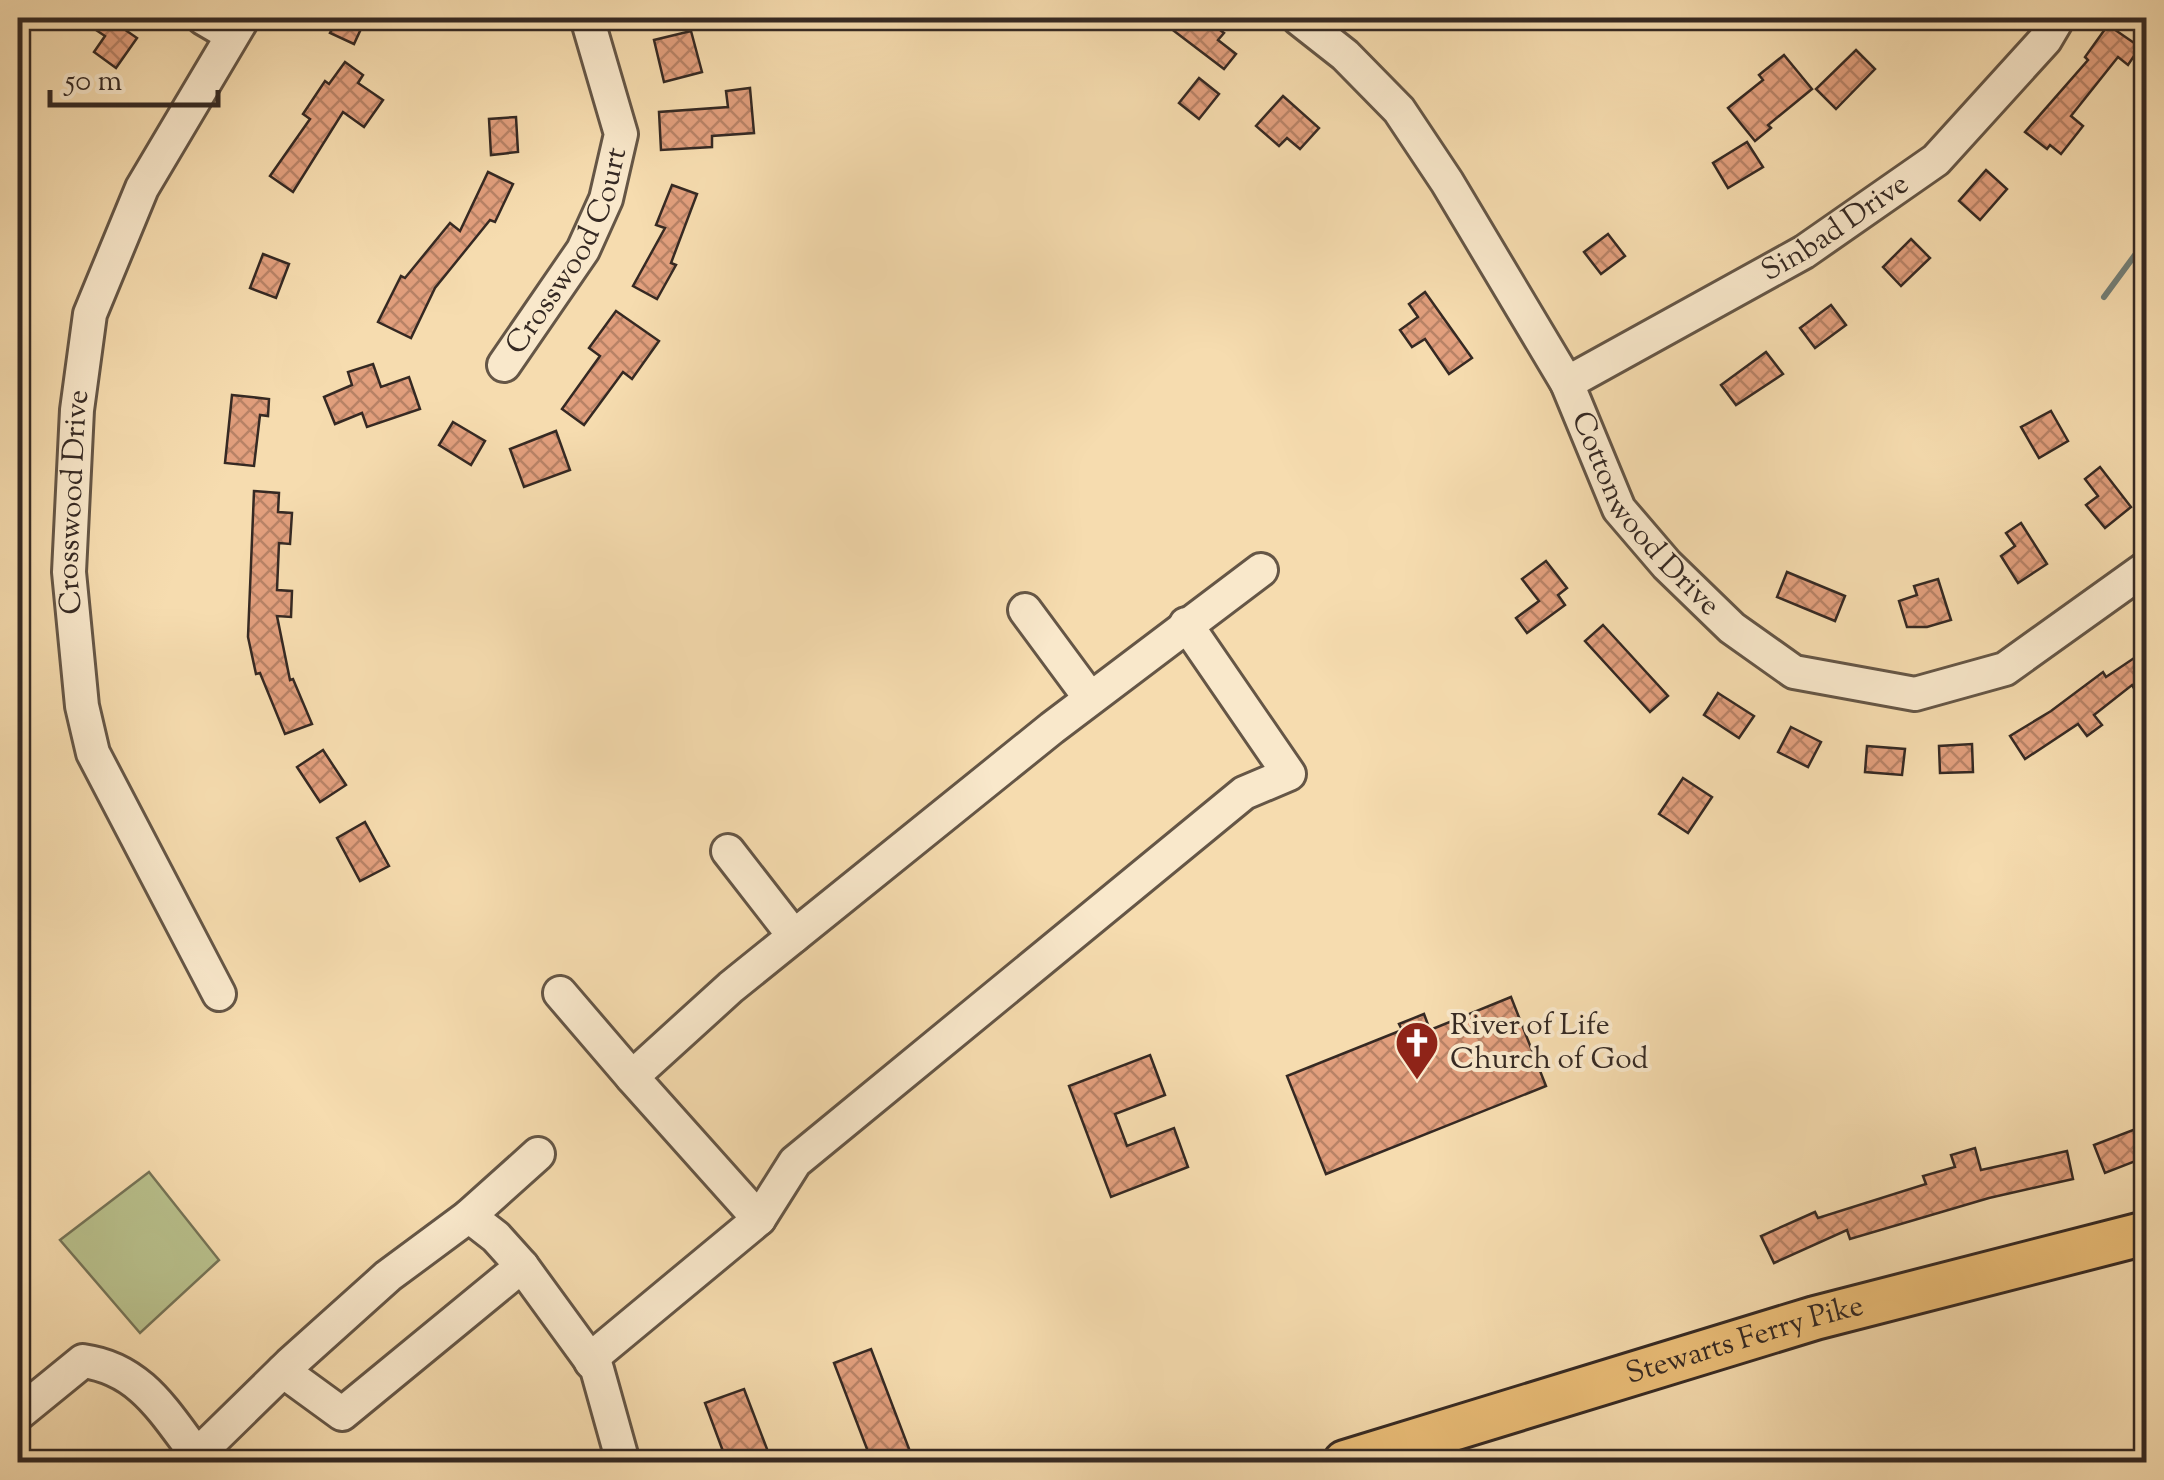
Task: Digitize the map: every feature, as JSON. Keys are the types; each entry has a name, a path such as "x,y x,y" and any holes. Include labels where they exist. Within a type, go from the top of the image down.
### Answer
{"main road":[{"name":"Stewarts Ferry Pike","path":"1345,1462 1433,1450 1815,1318 2146,1233"}],"street":[{"path":"203,18 237,26"},
{"name":"Crosswood Court","path":"504,365 583,250 606,199 621,134 587,18"},
{"name":"Cottonwood Drive","path":"1298,18 1346,55 1400,110 1566,383 1619,509 1667,565 1732,628 1794,672 1916,694 2004,670 2146,568"},
{"name":"Sinbad Drive","path":"1566,383 1804,252 1936,160 2044,40 2058,18"},
{"name":"Crosswood Drive","path":"220,994 93,753 82,706 69,572 76,410 90,314 142,188 237,26"},
{"path":"632,1077 794,936 1090,698 1261,570"},
{"path":"1025,610 1090,698"},
{"path":"592,1362 600,1351 759,1218 795,1162 1244,793 1288,774 1186,624"},
{"path":"728,851 794,936"},
{"path":"560,992 759,1218"},
{"path":"18,1414 83,1361 110,1365 148,1391 187,1459 388,1276 469,1216 538,1154"},
{"path":"469,1216 496,1236 522,1266 597,1369 623,1462"},
{"path":"283,1370 342,1414 522,1266"}],"green space":[{"path":"149,1172 219,1260 140,1333 60,1240"}],"building":[{"path":"78,18 108,18 137,38 116,68 94,52 105,36"},
{"path":"338,18 366,18 354,44 330,33"},
{"path":"1157,18 1204,18 1224,33 1218,40 1236,54 1224,69"},
{"path":"2108,25 2140,47 2128,65 2118,57 2071,116 2083,126 2061,154 2050,145 2047,149 2025,132 2088,60 2085,57"},
{"path":"691,31 702,72 664,82 654,40"},
{"path":"1856,50 1875,69 1836,109 1816,89"},
{"path":"1784,55 1812,89 1768,125 1771,128 1755,141 1728,108 1763,80 1759,75"},
{"path":"345,62 363,75 358,83 383,100 364,127 343,112 293,192 270,176 310,119 303,114 325,81 329,84"},
{"path":"1199,78 1219,94 1199,119 1179,103"},
{"path":"750,88 754,133 712,136 712,147 661,150 659,112 728,107 726,91"},
{"path":"1283,96 1319,128 1300,149 1287,138 1279,146 1256,126"},
{"path":"516,117 518,152 491,155 489,119"},
{"path":"1747,142 1763,167 1728,188 1713,163"},
{"path":"1986,170 2007,189 1980,220 1959,201"},
{"path":"488,172 513,184 495,222 490,220 435,288 411,338 378,322 401,276 405,278 450,223 460,231"},
{"path":"672,185 697,194 671,263 676,265 657,299 633,286 665,228 656,225"},
{"path":"1608,234 1625,256 1601,274 1584,252"},
{"path":"1911,239 1930,258 1901,286 1883,267"},
{"path":"263,254 289,264 276,298 250,288"},
{"path":"1425,292 1472,358 1449,374 1425,339 1412,347 1400,330 1418,317 1409,304"},
{"path":"1831,305 1846,325 1815,348 1800,328"},
{"path":"616,311 659,341 632,379 623,372 584,425 562,409 600,356 589,348"},
{"path":"1766,352 1783,374 1736,405 1721,385"},
{"path":"373,364 381,387 409,377 420,409 367,427 362,413 335,424 324,397 352,385 348,372"},
{"path":"232,395 269,399 268,416 260,415 254,466 225,463"},
{"path":"2051,411 2068,441 2039,458 2021,427"},
{"path":"453,422 485,441 471,465 439,445"},
{"path":"556,431 570,470 524,487 510,449"},
{"path":"2100,467 2131,507 2105,528 2086,505 2098,496 2085,479"},
{"path":"254,491 279,493 278,512 292,513 290,544 279,543 277,590 292,591 291,617 277,616 290,680 293,679 312,724 285,734 260,673 256,674 248,637"},
{"path":"2021,523 2047,564 2018,583 2001,556 2015,546 2006,533"},
{"path":"1546,561 1567,588 1558,595 1565,605 1527,633 1516,618 1539,601 1522,579"},
{"path":"1787,572 1845,596 1835,621 1777,597"},
{"path":"1938,579 1951,620 1927,627 1907,627 1899,601 1917,595 1914,586"},
{"path":"1603,625 1668,696 1650,712 1585,641"},
{"path":"2146,650 2146,682 2135,690 2132,685 2094,715 2102,725 2087,736 2078,724 2025,759 2010,736 2103,672 2106,677"},
{"path":"1718,693 1754,716 1739,738 1704,715"},
{"path":"1791,727 1821,742 1808,767 1778,752"},
{"path":"1972,744 1973,772 1940,773 1939,746"},
{"path":"1867,746 1905,749 1902,775 1865,772"},
{"path":"323,750 346,785 320,802 297,767"},
{"path":"1683,778 1712,797 1688,833 1659,814"},
{"path":"365,822 389,866 360,881 337,838"},
{"name":"River of Life Church of God","path":"1511,997 1546,1086 1326,1174 1287,1076 1402,1030 1399,1024 1424,1014 1430,1030"},
{"path":"1150,1055 1165,1095 1115,1114 1127,1146 1174,1128 1188,1167 1111,1197 1069,1086"},
{"path":"2146,1125 2146,1157 2105,1173 2094,1145"},
{"path":"1975,1148 1981,1170 2067,1151 2073,1179 1989,1198 1850,1239 1847,1230 1774,1263 1761,1236 1815,1212 1818,1218 1926,1184 1923,1176 1955,1167 1951,1155"},
{"path":"871,1349 914,1462 872,1462 834,1363"},
{"path":"744,1389 772,1462 727,1462 705,1403"}],"waterway":[{"path":"2104,297 2146,240"}],"place":[{"name":"River of Life Church of God","path":"1417,1081"}]}
